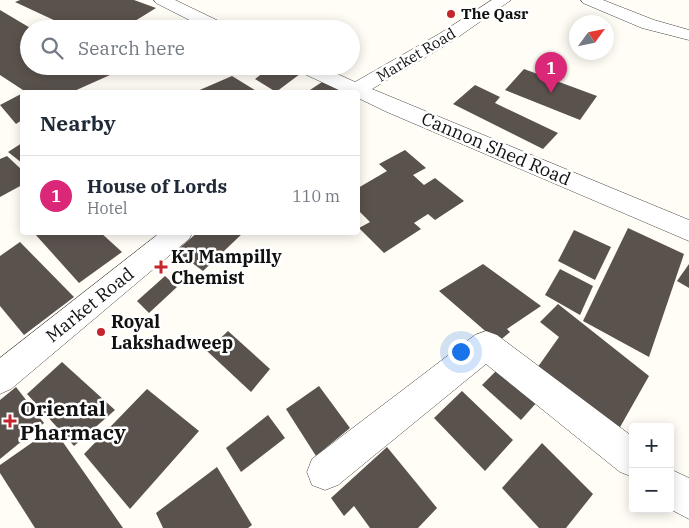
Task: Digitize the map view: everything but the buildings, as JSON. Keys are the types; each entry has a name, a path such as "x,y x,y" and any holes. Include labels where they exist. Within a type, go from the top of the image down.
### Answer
{"street":[{"path":"162,0 203,20"},
{"name":"Market Road","path":"357,90 446,38 503,0"},
{"path":"589,0 648,24 689,35"},
{"name":"Cannon Shed Road","path":"322,75 353,90"},
{"name":"Cannon Shed Road","path":"360,93 689,231"},
{"name":"Market Road","path":"0,378 176,235"},
{"path":"325,472 486,345 629,456"},
{"path":"674,490 689,500"}],"place":[{"name":"The Qasr","path":"451,14"},
{"name":"House of Lords","path":"551,93"},
{"name":"KJ Mampilly Chemist","path":"161,267"},
{"name":"Royal Lakshadweep","path":"101,332"},
{"name":"Oriental Pharmacy","path":"10,421"}]}
